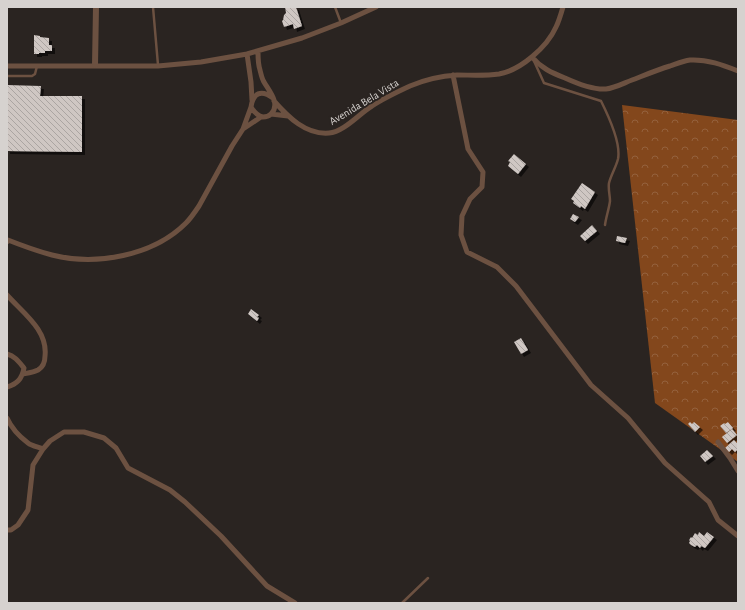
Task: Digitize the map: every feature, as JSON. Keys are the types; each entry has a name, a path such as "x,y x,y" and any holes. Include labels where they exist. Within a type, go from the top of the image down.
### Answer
{"street":[{"path":"95,65 96,7"},
{"path":"7,66 158,66 201,62 258,52 302,38 341,23 376,7"},
{"name":"Avenida Bela Vista","path":"258,52 259,69 264,81 274,99 288,116 301,126 314,132 332,133 345,126 384,98 426,80 453,75 483,76 500,74 512,69 532,57 546,42 556,28 563,7"},
{"path":"7,240 53,255 78,259 100,259 137,252 154,245 179,229 194,214 243,129 252,100 252,82 247,54"},
{"path":"532,57 543,68 573,82 607,89 651,72 691,60 709,62 738,71"},
{"path":"453,75 468,149 484,172 482,187 470,199 462,216 461,235 467,252 497,267 516,286 591,385 628,418 665,463 709,502 718,520 738,536"},
{"path":"252,100 260,93 267,94 274,99 275,108 271,114"},
{"path":"251,107 255,114 261,117"},
{"name":"Avenida Bela Vista","path":"243,129 261,117 271,114 288,116"},
{"path":"7,295 37,327 45,342 45,359 42,366 38,370 23,374"},
{"path":"7,354 11,355 24,368 23,374 18,382 7,387"},
{"path":"7,418 17,433 29,444 42,449"},
{"path":"7,530 11,530 18,525 28,510 33,465 42,449 50,441 64,432 84,432 104,438 116,448 128,468 170,490 185,502 221,536 268,586 295,603"},
{"path":"718,442 738,471"}],"lane":[{"path":"153,7 158,66"},
{"path":"335,7 341,23"},
{"path":"532,57 544,83 601,101 605,109 618,147 618,159 610,181 610,201 605,225"},
{"path":"7,76 32,76 35,74 38,66"},
{"path":"402,603 428,578"}],"green space":[{"path":"622,105 738,120 738,462 655,403"}],"building":[{"path":"285,7 296,7 302,26 294,29 293,24 284,27 282,21 286,13"},
{"path":"34,35 49,38 49,45 52,45 52,51 34,54"},
{"path":"7,85 41,86 40,96 82,96 82,152 7,151"},
{"path":"514,154 526,164 518,174 508,166 510,162 508,161"},
{"path":"582,183 595,192 585,209 581,206 580,208 573,203 574,201 571,199"},
{"path":"573,214 579,217 575,222 570,219"},
{"path":"592,225 597,231 585,241 580,236"},
{"path":"617,236 627,238 625,243 616,241"},
{"path":"251,309 259,315 257,317 259,318 257,321 248,314"},
{"path":"521,338 528,350 521,354 514,342"},
{"path":"690,422 692,424 694,422 700,427 695,432 688,424"},
{"path":"728,422 733,428 726,433 720,426"},
{"path":"732,429 737,435 727,443 722,437"},
{"path":"734,440 738,444 738,449 735,452 732,449 729,452 725,448"},
{"path":"707,450 713,456 705,462 700,456"},
{"path":"699,532 704,536 707,532 714,537 705,548 701,546 700,548 697,545 695,547 689,543 691,537 692,538 695,533 698,535"}]}
